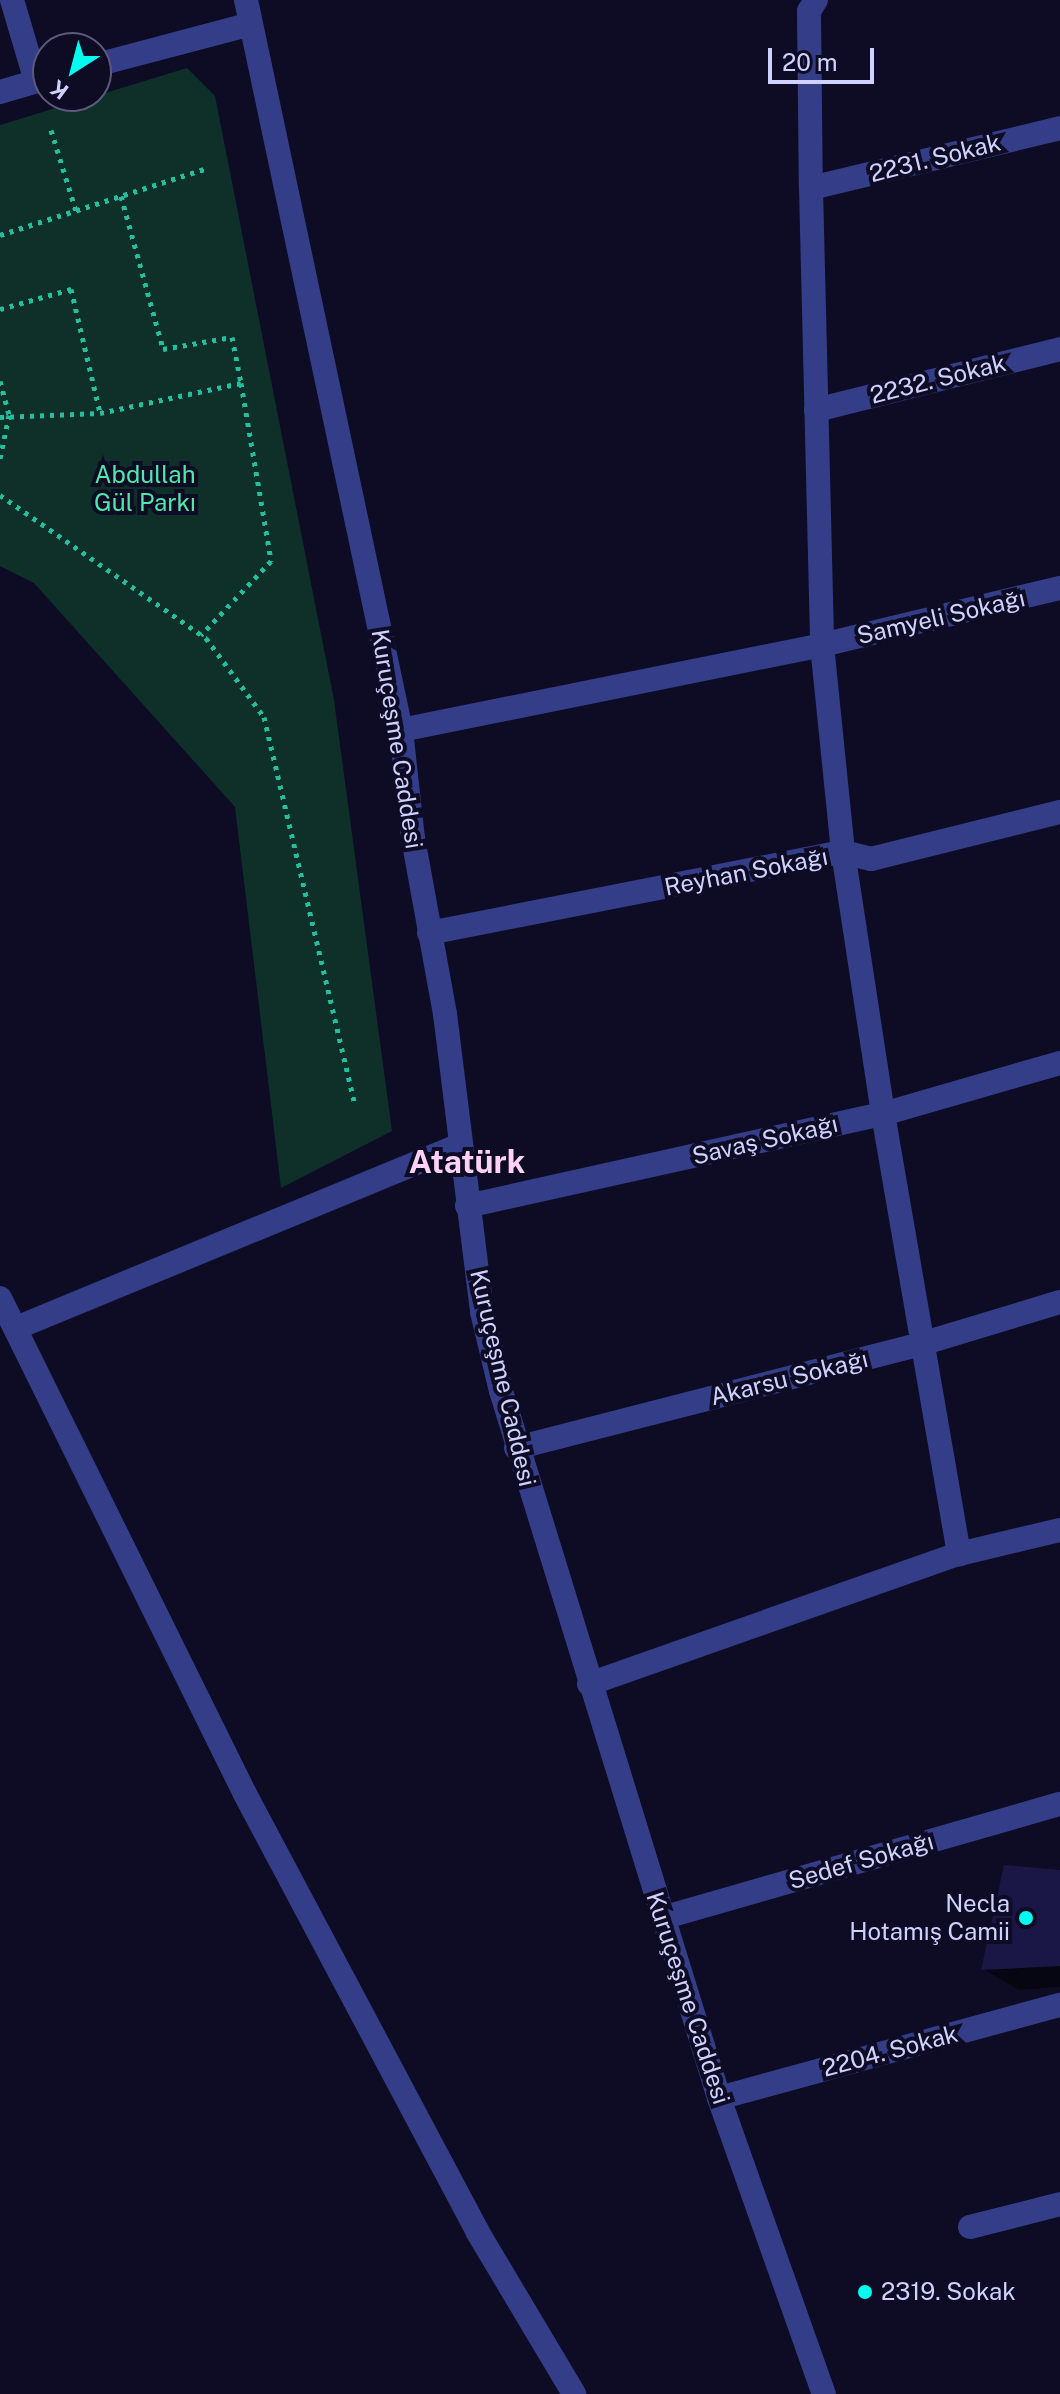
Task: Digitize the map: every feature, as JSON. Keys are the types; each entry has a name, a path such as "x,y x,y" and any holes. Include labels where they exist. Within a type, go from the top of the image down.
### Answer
{"street":[{"path":"12,0 32,53"},
{"path":"816,0 809,11 822,645 843,852 921,1344 959,1554"},
{"path":"112,59 249,12"},
{"name":"Kuruçeşme Caddesi","path":"249,12 401,730 429,933 445,1014 458,1146 482,1312 516,1448 662,1918 719,2098 824,2394"},
{"path":"0,92 32,82"},
{"name":"2231. Sokak","path":"811,188 1060,128"},
{"name":"2232. Sokak","path":"816,410 1060,349"},
{"name":"Samyeli Sokağı","path":"401,730 822,645 1060,588"},
{"name":"Reyhan Sokağı","path":"429,933 843,852 871,859 1060,812"},
{"name":"Savaş Sokağı","path":"467,1206 883,1114 1060,1063"},
{"path":"16,1328 458,1146"},
{"path":"0,1298 245,1794 477,2231 574,2394"},
{"name":"Akarsu Sokağı","path":"516,1448 921,1344 1060,1302"},
{"path":"589,1684 959,1554 1060,1530"},
{"name":"Sedef Sokağı","path":"662,1918 1060,1804"},
{"name":"2204. Sokak","path":"719,2098 1060,2005"},
{"path":"970,2227 1060,2204"}],"path":[{"path":"51,130 76,211"},
{"path":"0,235 207,168"},
{"path":"121,196 163,349 232,337 241,383 271,561 201,635"},
{"path":"0,309 71,289 100,413"},
{"path":"0,381 9,415 0,459"},
{"path":"0,417 100,413 241,383"},
{"path":"0,495 201,635 264,717 355,1105"}],"green space":[{"name":"Abdullah Gül Parkı","path":"187,68 215,96 334,700 392,1131 281,1188 235,807 34,583 0,566 0,125 43,112 112,112 112,91"}],"building":[{"name":"Necla Hotamış Camii","path":"1004,1865 1060,1870 1060,1966 981,1970"}],"place":[{"name":"Necla Hotamış Camii","path":"1026,1918"},
{"name":"2319. Sokak","path":"865,2292"}],"district":[{"name":"Atatürk","path":"467,1162"}]}
